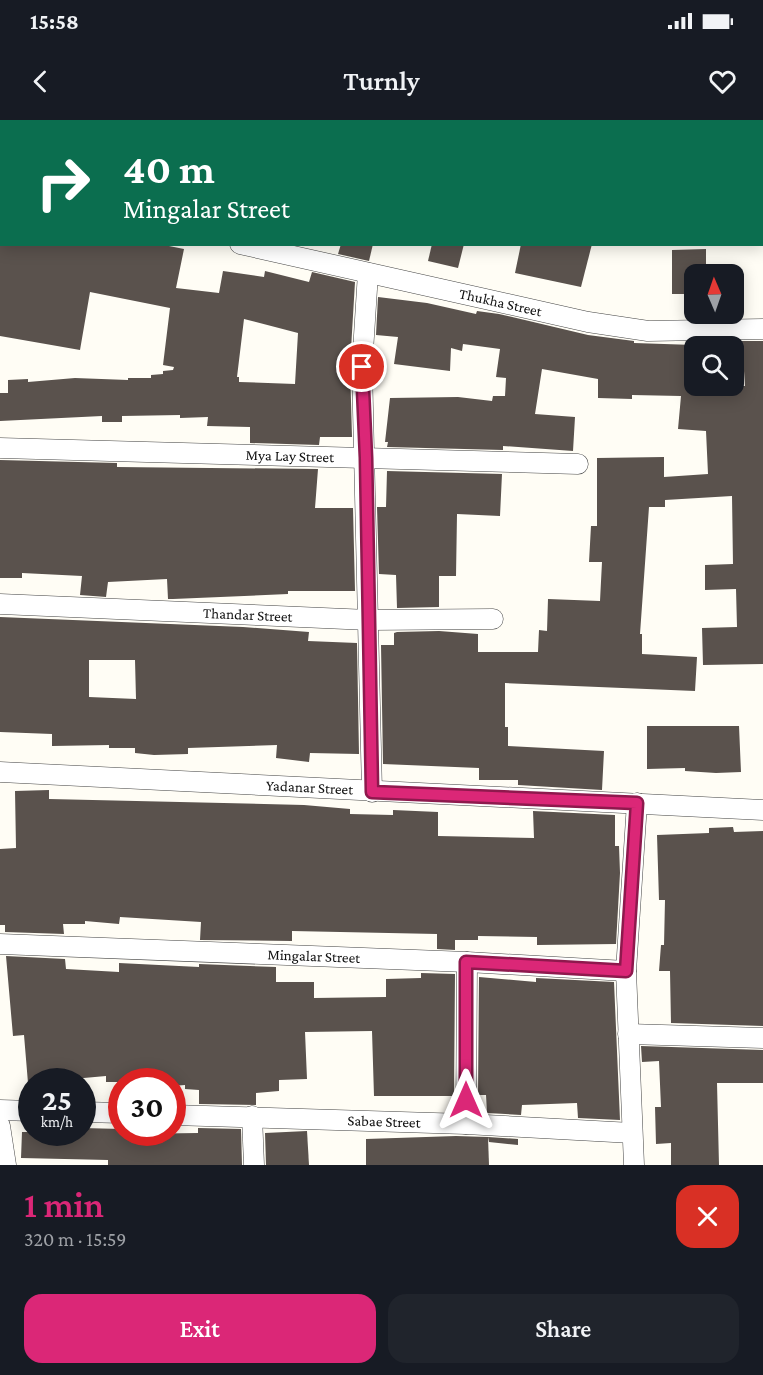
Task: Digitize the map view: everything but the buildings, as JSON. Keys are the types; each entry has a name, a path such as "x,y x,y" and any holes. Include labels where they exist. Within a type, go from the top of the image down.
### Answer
{"street":[{"name":"Thukha Street","path":"249,246 588,322 648,331 763,329"},
{"path":"368,273 362,367 366,458 372,792"},
{"name":"Mya Lay Street","path":"0,448 578,464"},
{"name":"Thandar Street","path":"0,604 369,620 493,618"},
{"name":"Yadanar Street","path":"0,772 763,810"},
{"path":"634,1165 626,971 637,803"},
{"name":"Mingalar Street","path":"0,944 466,962 626,971"},
{"path":"465,1124 466,962"},
{"path":"628,1034 763,1038"},
{"path":"0,1110 18,1111"},
{"name":"Sabae Street","path":"186,1115 465,1124 632,1133"},
{"path":"252,1116 254,1165"},
{"path":"0,1126 6,1165"}],"route":[{"path":"362,367 366,458 372,792 637,803 626,971 466,962 466,1100"}]}
